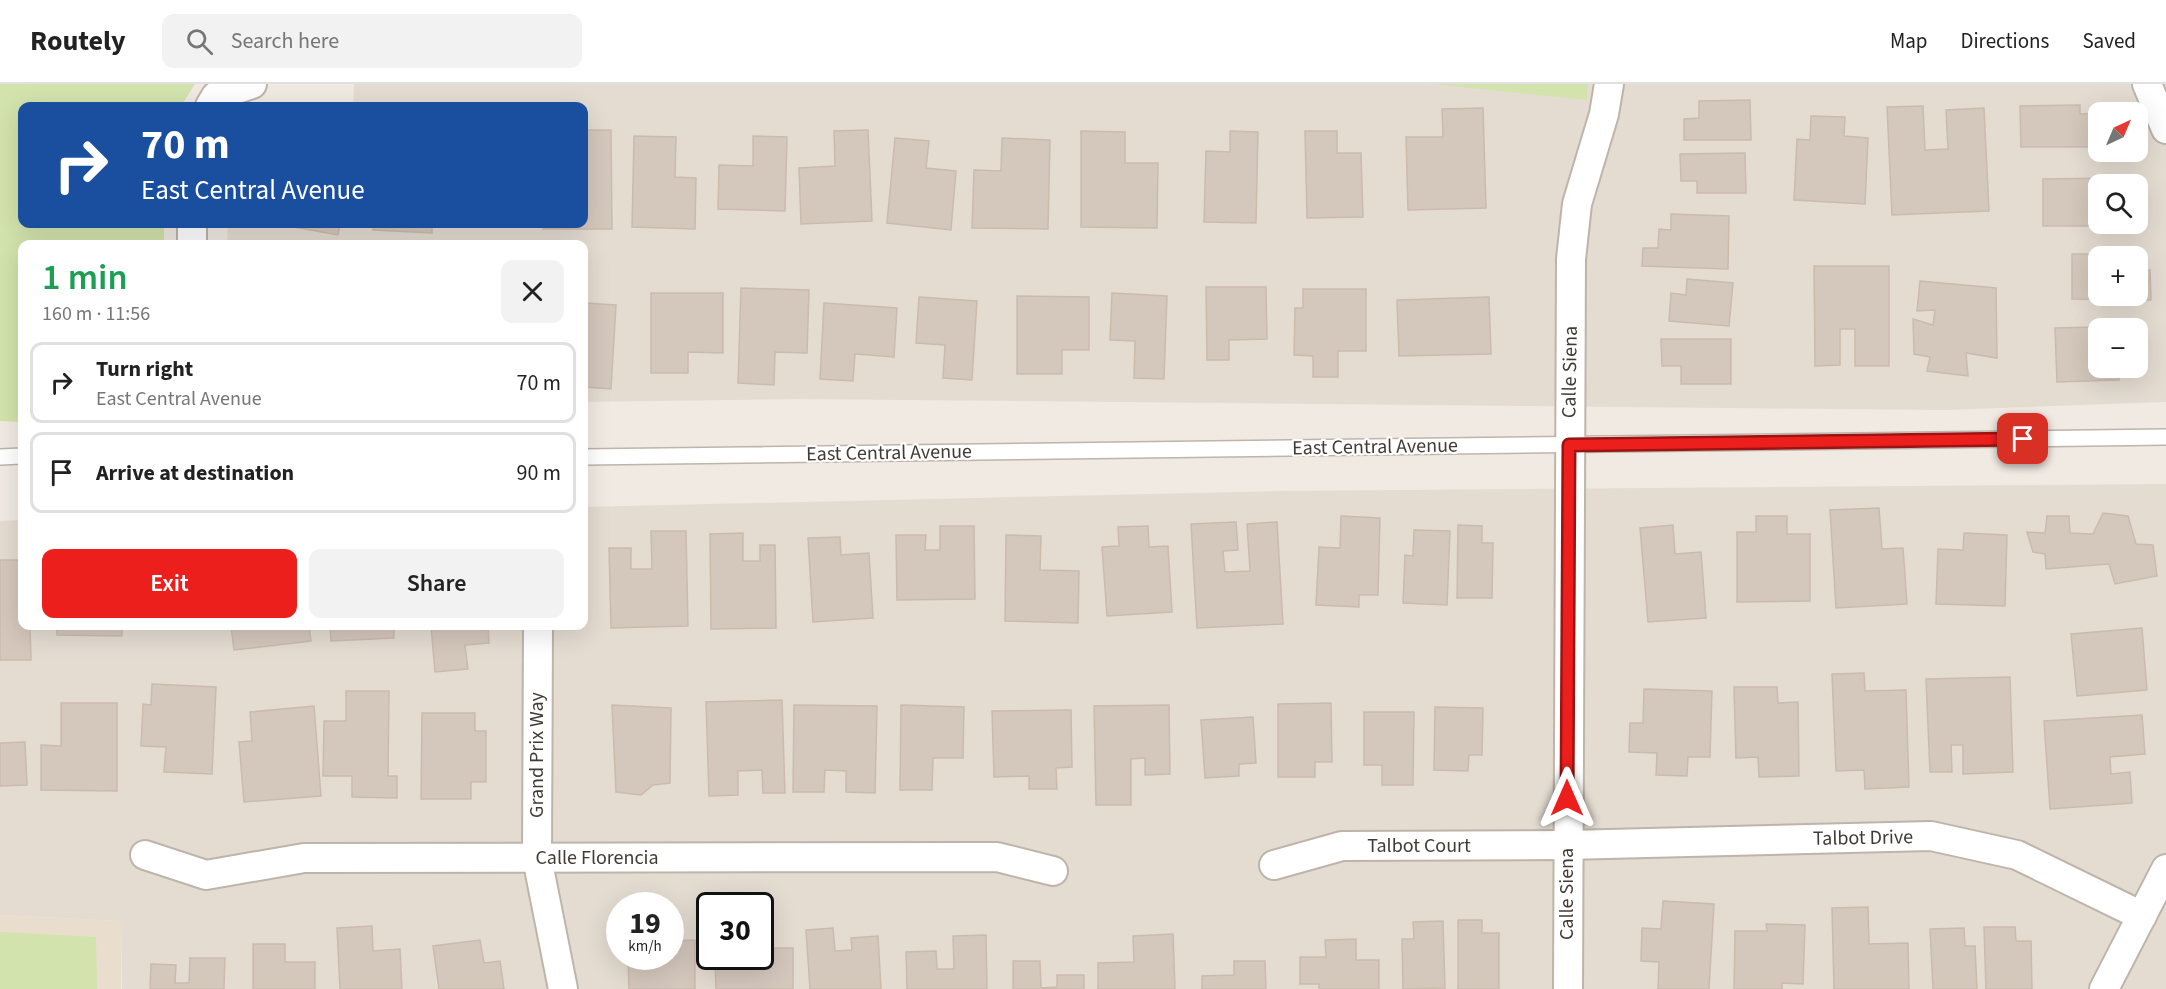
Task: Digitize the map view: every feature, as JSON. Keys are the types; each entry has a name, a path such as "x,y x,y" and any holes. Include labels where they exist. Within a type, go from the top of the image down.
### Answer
{"street":[{"path":"212,102 216,96 252,84"},
{"name":"Calle Siena","path":"1568,989 1569,445 1572,248 1577,204 1605,114 1609,84"},
{"path":"2147,84 2166,129"},
{"name":"Grand Prix Way","path":"538,630 537,858 563,989"},
{"name":"Talbot Drive","path":"1567,845 1931,836 2017,855 2142,916"},
{"name":"Talbot Court","path":"1274,866 1342,846 1567,845"},
{"name":"Calle Florencia","path":"145,855 206,875 304,858 997,857 1053,872"},
{"path":"2104,989 2166,869"}],"lane":[{"name":"East Central Avenue","path":"588,457 2166,437"},
{"path":"0,457 18,456"}],"shaded area":[{"path":"354,84 2166,84 2166,402 1946,410 801,399 588,402 588,240 227,240 228,228 588,228 588,102 353,102"},
{"path":"2166,484 2166,989 122,989 121,921 0,915 0,521 18,520 18,630 588,630 588,507 1280,491"},
{"path":"0,915 121,921 121,989 0,989"}],"green space":[{"path":"0,84 195,84 184,102 18,102 18,228 164,228 164,240 18,240 18,422 0,421"},
{"path":"1432,84 1588,84 1587,100"},
{"path":"0,932 96,937 97,989 0,989"}],"building":[{"path":"1750,100 1751,140 1684,140 1684,119 1699,118 1699,101"},
{"path":"2080,105 2080,114 2088,113 2088,147 2021,147 2020,106"},
{"path":"1923,106 1925,150 1948,149 1946,110 1984,108 1989,211 1892,215 1887,107"},
{"path":"1483,108 1486,208 1408,210 1406,137 1443,137 1442,109"},
{"path":"1811,116 1845,117 1844,136 1868,138 1865,204 1794,200 1797,139 1810,140"},
{"path":"588,130 611,130 612,229 543,229 588,228"},
{"path":"868,130 872,221 801,224 799,168 835,166 834,131"},
{"path":"1081,131 1125,132 1125,163 1158,163 1157,228 1081,227"},
{"path":"1230,131 1258,132 1256,223 1204,222 1206,151 1230,152"},
{"path":"1305,131 1337,131 1337,153 1361,153 1363,217 1307,218"},
{"path":"634,136 676,137 675,177 696,178 695,229 632,227"},
{"path":"753,136 787,137 785,211 718,209 719,165 753,166"},
{"path":"895,138 929,141 926,168 956,171 951,230 887,223"},
{"path":"1002,138 1050,140 1048,229 972,228 974,170 1001,171"},
{"path":"1745,153 1746,193 1697,193 1697,181 1681,181 1680,154"},
{"path":"2088,178 2088,226 2043,226 2043,179"},
{"path":"1671,214 1729,216 1728,269 1642,266 1643,248 1658,248 1659,229 1671,230"},
{"path":"299,228 339,228 338,235"},
{"path":"373,228 432,228 432,233 373,230"},
{"path":"2072,254 2088,254 2088,299 2072,299"},
{"path":"1814,266 1889,266 1889,366 1855,366 1855,329 1840,329 1840,365 1815,366"},
{"path":"2148,270 2150,270 2151,300 2148,300"},
{"path":"1687,279 1733,283 1729,326 1669,321 1671,293 1686,295"},
{"path":"1920,281 1996,288 1997,358 1966,353 1968,376 1927,371 1930,357 1914,354 1913,319 1933,325 1935,310 1917,311"},
{"path":"1206,287 1266,287 1267,339 1229,340 1229,360 1207,360"},
{"path":"741,288 809,290 807,353 775,352 774,385 738,383"},
{"path":"1303,289 1366,289 1366,351 1338,351 1338,377 1313,377 1313,356 1294,355 1295,308 1303,308"},
{"path":"651,293 723,293 723,353 688,352 688,373 651,373"},
{"path":"1112,293 1167,296 1164,379 1134,378 1135,341 1110,340"},
{"path":"1017,296 1089,297 1089,350 1062,350 1062,374 1017,374"},
{"path":"919,297 977,301 972,380 943,378 945,345 916,343"},
{"path":"1489,297 1491,354 1399,356 1397,300"},
{"path":"588,303 616,305 611,389 588,387"},
{"path":"824,303 897,308 894,357 855,354 853,381 820,379"},
{"path":"2088,327 2088,378 2119,378 2119,380 2057,382 2055,328"},
{"path":"1661,339 1731,339 1731,384 1681,384 1681,366 1662,366"},
{"path":"1879,508 1882,549 1903,548 1907,604 1836,608 1830,510"},
{"path":"2103,513 2128,516 2136,544 2153,545 2157,576 2115,584 2109,564 2046,569 2045,554 2033,552 2027,532 2045,533 2047,516 2069,516 2070,533 2093,534"},
{"path":"1341,516 1380,518 1378,595 1359,595 1359,607 1316,605 1319,547 1340,548"},
{"path":"1756,516 1787,516 1787,534 1810,534 1810,601 1737,602 1737,532 1756,532"},
{"path":"1236,522 1238,550 1223,551 1225,572 1250,571 1247,524 1277,522 1283,624 1197,628 1191,524"},
{"path":"1458,525 1482,526 1482,543 1493,543 1492,598 1457,598"},
{"path":"1673,525 1675,554 1701,552 1706,618 1648,622 1640,528"},
{"path":"940,526 974,526 975,599 897,600 896,535 926,535 925,550 940,550"},
{"path":"1148,526 1149,547 1168,546 1172,612 1107,616 1102,547 1119,546 1118,527"},
{"path":"1414,530 1450,531 1447,605 1403,603 1405,555 1413,556"},
{"path":"651,531 686,531 688,626 611,628 609,548 631,548 631,569 652,569"},
{"path":"743,533 743,561 760,561 760,545 775,545 776,628 711,629 710,534"},
{"path":"1964,533 2007,535 2005,606 1936,604 1938,549 1963,550"},
{"path":"1006,535 1041,536 1040,570 1079,571 1078,623 1005,621"},
{"path":"840,537 841,555 869,553 873,618 813,622 808,538"},
{"path":"0,560 18,560 18,630 30,630 31,660 0,660"},
{"path":"2142,628 2147,690 2077,696 2071,634"},
{"path":"57,630 122,630 122,636 57,635"},
{"path":"232,630 310,630 311,641 234,650"},
{"path":"330,630 394,630 394,638 331,641"},
{"path":"431,630 488,630 489,643 465,645 468,669 435,672"},
{"path":"1864,673 1865,691 1906,690 1909,787 1865,789 1864,770 1836,771 1832,674"},
{"path":"2010,677 2013,772 1963,774 1963,745 1951,745 1952,772 1930,772 1926,679"},
{"path":"152,684 216,687 212,774 164,772 166,747 141,746 143,704 151,705"},
{"path":"1734,687 1777,687 1778,703 1798,702 1799,776 1759,777 1758,757 1736,758"},
{"path":"1644,689 1712,691 1710,757 1688,757 1687,776 1656,775 1657,753 1629,752 1630,723 1643,723"},
{"path":"346,691 389,691 388,776 397,776 397,798 352,797 352,776 323,776 324,721 346,721"},
{"path":"782,700 785,793 763,793 762,770 738,771 738,795 709,796 706,702"},
{"path":"61,703 117,703 117,791 41,790 41,745 61,746"},
{"path":"1331,703 1332,762 1315,762 1315,777 1278,777 1278,704"},
{"path":"612,705 671,708 670,783 653,785 641,795 616,792"},
{"path":"794,705 877,706 875,793 846,792 846,771 825,770 824,792 793,792"},
{"path":"901,705 964,707 963,758 933,758 932,790 900,790"},
{"path":"1169,705 1170,774 1145,775 1145,758 1131,759 1131,805 1096,805 1094,706"},
{"path":"314,706 321,796 244,802 239,742 252,741 250,712"},
{"path":"1435,707 1483,708 1482,755 1469,755 1468,771 1434,770"},
{"path":"1071,710 1072,767 1056,768 1057,789 1029,789 1029,776 994,777 992,711"},
{"path":"1364,712 1414,712 1413,785 1382,785 1382,765 1364,765"},
{"path":"422,713 475,713 475,731 486,731 486,782 471,782 471,799 421,799"},
{"path":"2142,715 2145,754 2110,757 2111,774 2130,772 2132,803 2050,809 2044,721"},
{"path":"1253,717 1256,763 1239,764 1239,776 1205,778 1201,720"},
{"path":"25,742 27,785 0,786 0,743"},
{"path":"1663,901 1714,904 1709,989 1658,989 1659,962 1641,961 1642,928 1661,929"},
{"path":"1868,907 1869,944 1908,943 1909,989 1834,989 1832,908"},
{"path":"1458,920 1482,920 1482,933 1499,933 1499,989 1458,989"},
{"path":"1443,921 1445,988 1403,989 1402,939 1414,939 1413,922"},
{"path":"1766,924 1805,925 1803,984 1782,983 1782,989 1734,989 1735,931 1767,931"},
{"path":"372,926 373,951 400,949 402,989 340,989 337,928"},
{"path":"1984,927 2015,927 2016,941 2031,941 2032,989 1986,989"},
{"path":"833,928 835,951 852,950 851,938 878,936 881,989 810,989 806,930"},
{"path":"1964,928 1965,946 1975,946 1977,989 1933,989 1930,929"},
{"path":"1173,934 1175,989 1098,989 1098,963 1134,962 1133,936"},
{"path":"986,935 987,989 907,989 906,952 936,951 937,969 954,969 953,936"},
{"path":"1356,939 1356,960 1379,960 1379,989 1319,989 1319,984 1300,984 1300,957 1326,957 1325,940"},
{"path":"480,940 484,963 500,961 504,989 439,989 433,946"},
{"path":"684,940 695,940 695,989 629,989 628,970 684,970"},
{"path":"253,944 285,944 285,962 315,962 315,989 253,989"},
{"path":"774,948 793,948 793,989 716,989 715,970 774,970"},
{"path":"190,958 225,958 224,989 150,989 151,964 176,965 175,983 189,983"},
{"path":"1013,961 1040,961 1041,988 1057,987 1057,975 1084,975 1084,989 1013,989"},
{"path":"1234,961 1265,961 1266,989 1202,989 1202,976 1234,975"}],"route":[{"path":"1567,798 1569,445 2023,439"}]}
